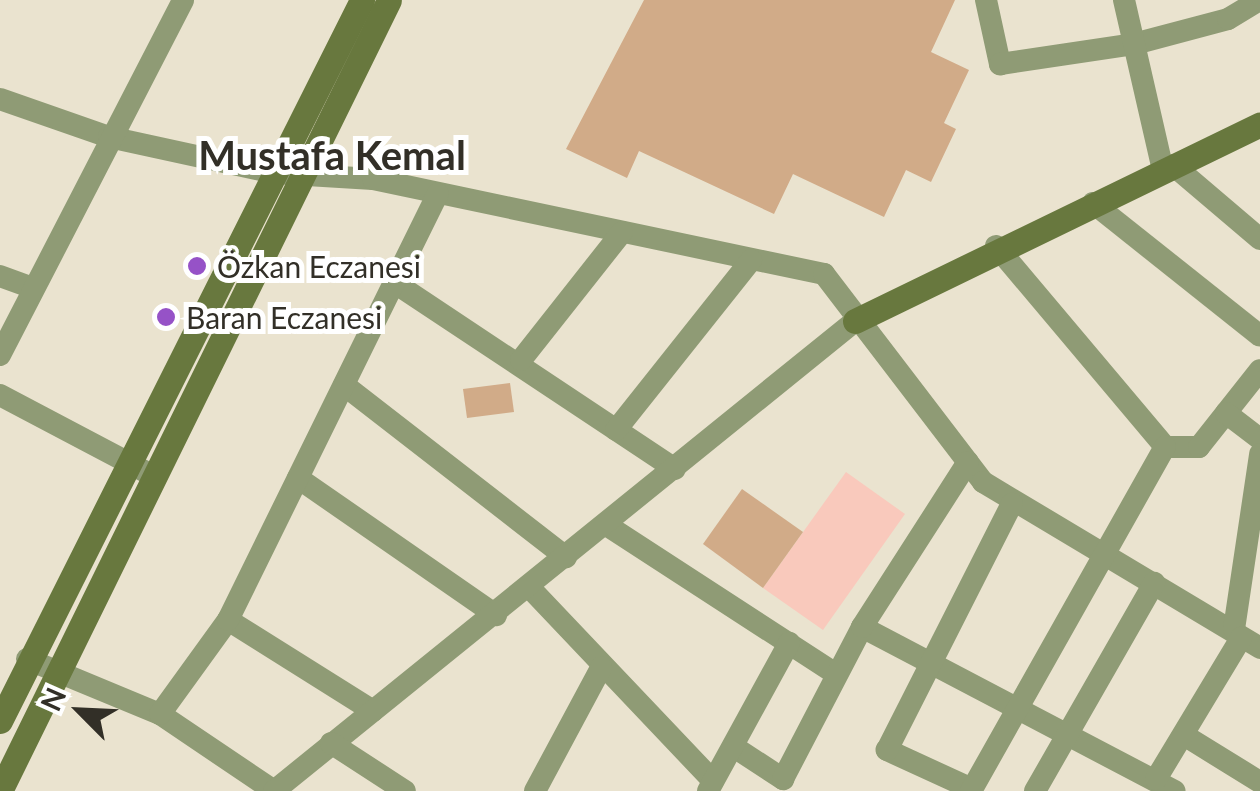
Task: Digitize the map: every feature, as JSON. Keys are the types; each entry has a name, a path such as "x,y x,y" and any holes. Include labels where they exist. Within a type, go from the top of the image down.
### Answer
{"street":[{"path":"0,356 109,137 183,0"},
{"path":"0,791 152,475 362,0"},
{"path":"0,721 27,659 128,462 286,174 389,0"},
{"path":"986,0 1000,64 1134,44 1228,19 1260,0"},
{"path":"1124,0 1168,167 1260,238"},
{"path":"0,99 109,137 286,174 438,194 824,274 854,321 968,462 1012,504 1103,553 1245,639"},
{"path":"27,659 54,674 160,714 274,791 608,526 854,321 996,246 1257,130"},
{"path":"160,714 228,620 438,194"},
{"path":"1093,203 1260,336"},
{"path":"521,360 622,232"},
{"path":"996,246 1165,447"},
{"path":"616,430 751,260"},
{"path":"0,276 33,288"},
{"path":"394,283 521,360 675,469"},
{"path":"1165,447 1199,446 1260,370"},
{"path":"344,385 566,557"},
{"path":"0,395 152,475"},
{"path":"1226,413 1260,439"},
{"path":"1012,504 887,750 971,790 1022,707 1103,553 1165,447"},
{"path":"862,628 1022,707 1063,734 1165,785 1187,736 1245,639 1260,454"},
{"path":"734,747 780,785 862,628 968,462"},
{"path":"298,478 496,615"},
{"path":"608,526 836,674"},
{"path":"1035,791 1063,734 1154,583"},
{"path":"530,588 711,786 789,644"},
{"path":"228,620 374,711"},
{"path":"535,791 601,668"},
{"path":"1187,736 1260,782"},
{"path":"331,742 405,791"}],"shaded area":[{"path":"846,472 905,514 823,630 763,588"}],"building":[{"path":"644,0 955,0 931,52 969,70 944,123 956,129 931,182 906,170 884,217 793,174 774,214 639,151 627,178 566,149"},
{"path":"510,383 514,412 467,418 463,389"},
{"path":"742,489 803,532 763,588 703,544"}],"place":[{"name":"Özkan Eczanesi","path":"197,266"},
{"name":"Baran Eczanesi","path":"166,317"}],"district":[{"name":"Mustafa Kemal","path":"332,155"}]}
